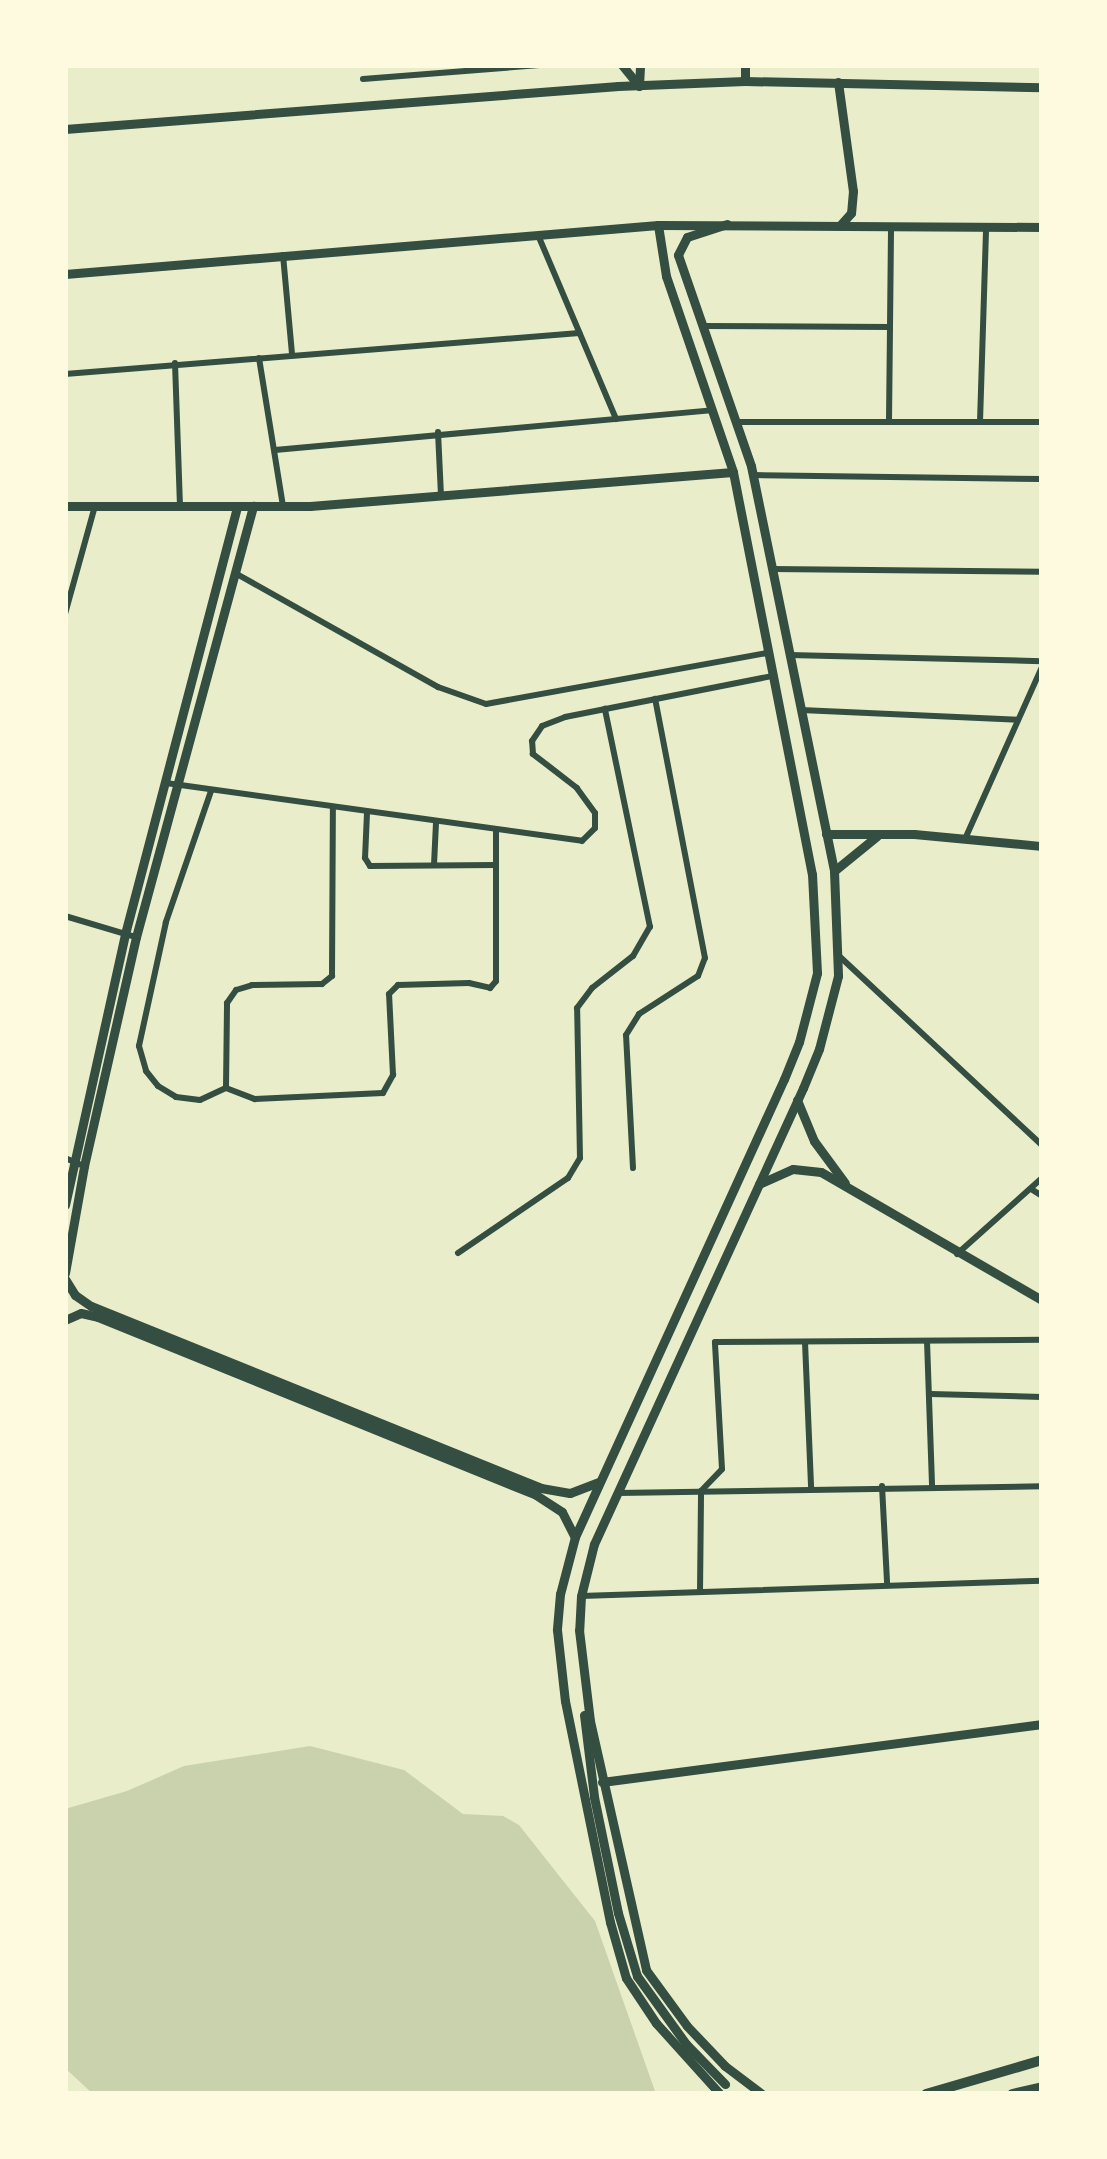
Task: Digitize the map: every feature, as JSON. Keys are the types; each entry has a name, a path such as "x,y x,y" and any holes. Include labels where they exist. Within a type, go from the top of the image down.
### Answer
{"highway":[{"path":"1012,2094 1042,2087"}],"main road":[{"path":"622,65 639,86"},
{"path":"639,86 640,65"},
{"path":"745,65 745,82"},
{"path":"65,128 639,86 838,82 1042,87"},
{"path":"838,82 853,191 851,213 838,225"},
{"path":"722,2089 638,1976 618,1913 584,1738 581,1596 594,1544 797,1100 825,1030 838,955 834,870 753,475 678,251 684,240 727,224"},
{"path":"658,225 666,276 733,472 814,890 818,934 813,989 784,1079 667,1328 575,1537 560,1594 559,1658 610,1922 626,1978 640,2002 722,2089"},
{"path":"65,274 658,225 1042,227"},
{"path":"666,276 674,270 683,273"},
{"path":"65,506 283,507 441,498 733,472"},
{"path":"237,506 136,937 74,1163 65,1276 75,1295 91,1306 541,1488 570,1492 598,1482"},
{"path":"65,1205 125,934 253,506"},
{"path":"791,770 812,766"},
{"path":"826,834 1042,846"},
{"path":"834,870 880,834"},
{"path":"797,1100 814,1141 851,1188"},
{"path":"756,1187 774,1174 802,1168 821,1172 956,1254 1042,1300"},
{"path":"65,1320 81,1313 98,1317 536,1494 558,1508 575,1537"},
{"path":"667,1328 686,1337"},
{"path":"583,1678 602,1782 646,1970 687,2026 759,2093"},
{"path":"602,1782 1042,1724"},
{"path":"926,2094 1042,2060"}],"street":[{"path":"364,78 539,65"},
{"path":"889,422 891,226"},
{"path":"980,422 986,226"},
{"path":"538,235 616,419"},
{"path":"283,255 292,354"},
{"path":"702,326 890,327"},
{"path":"65,374 579,332"},
{"path":"259,358 283,507"},
{"path":"175,363 180,506"},
{"path":"276,450 438,432 714,410"},
{"path":"738,422 1042,422"},
{"path":"438,432 441,498"},
{"path":"753,475 1042,479"},
{"path":"65,614 95,506"},
{"path":"772,568 1042,572"},
{"path":"235,573 438,687 486,704 768,654"},
{"path":"789,655 1041,668 964,839"},
{"path":"172,784 573,841 589,837 597,823 590,801 538,762 532,742 542,726 553,720 773,676"},
{"path":"632,1168 626,1035 639,1014 698,976 705,958 655,699"},
{"path":"458,1252 568,1178 580,1158 578,1008 592,988 634,956 650,926 605,709"},
{"path":"800,710 1018,720"},
{"path":"210,790 166,922 139,1046 146,1071 158,1086 176,1097 200,1100 226,1088 256,1099 383,1093 392,1076 389,994 398,985 470,984 490,988 496,982 496,831"},
{"path":"226,1088 227,1003 236,990 252,985 322,984 332,976 333,808"},
{"path":"368,813 365,858 370,866 496,864"},
{"path":"434,865 436,822"},
{"path":"65,916 136,937"},
{"path":"838,955 1042,1145"},
{"path":"956,1254 1042,1178"},
{"path":"1031,1188 1042,1196"},
{"path":"927,1340 932,1485"},
{"path":"700,1592 701,1491 722,1469 715,1342 1042,1340"},
{"path":"805,1342 811,1488"},
{"path":"930,1394 1042,1396"},
{"path":"882,1486 887,1584"},
{"path":"617,1493 1042,1486"},
{"path":"581,1596 1042,1581"}],"green space":[{"path":"310,1746 404,1770 463,1814 503,1816 519,1825 595,1921 656,2094 93,2094 65,2068 65,1809 127,1791 184,1766"}]}
